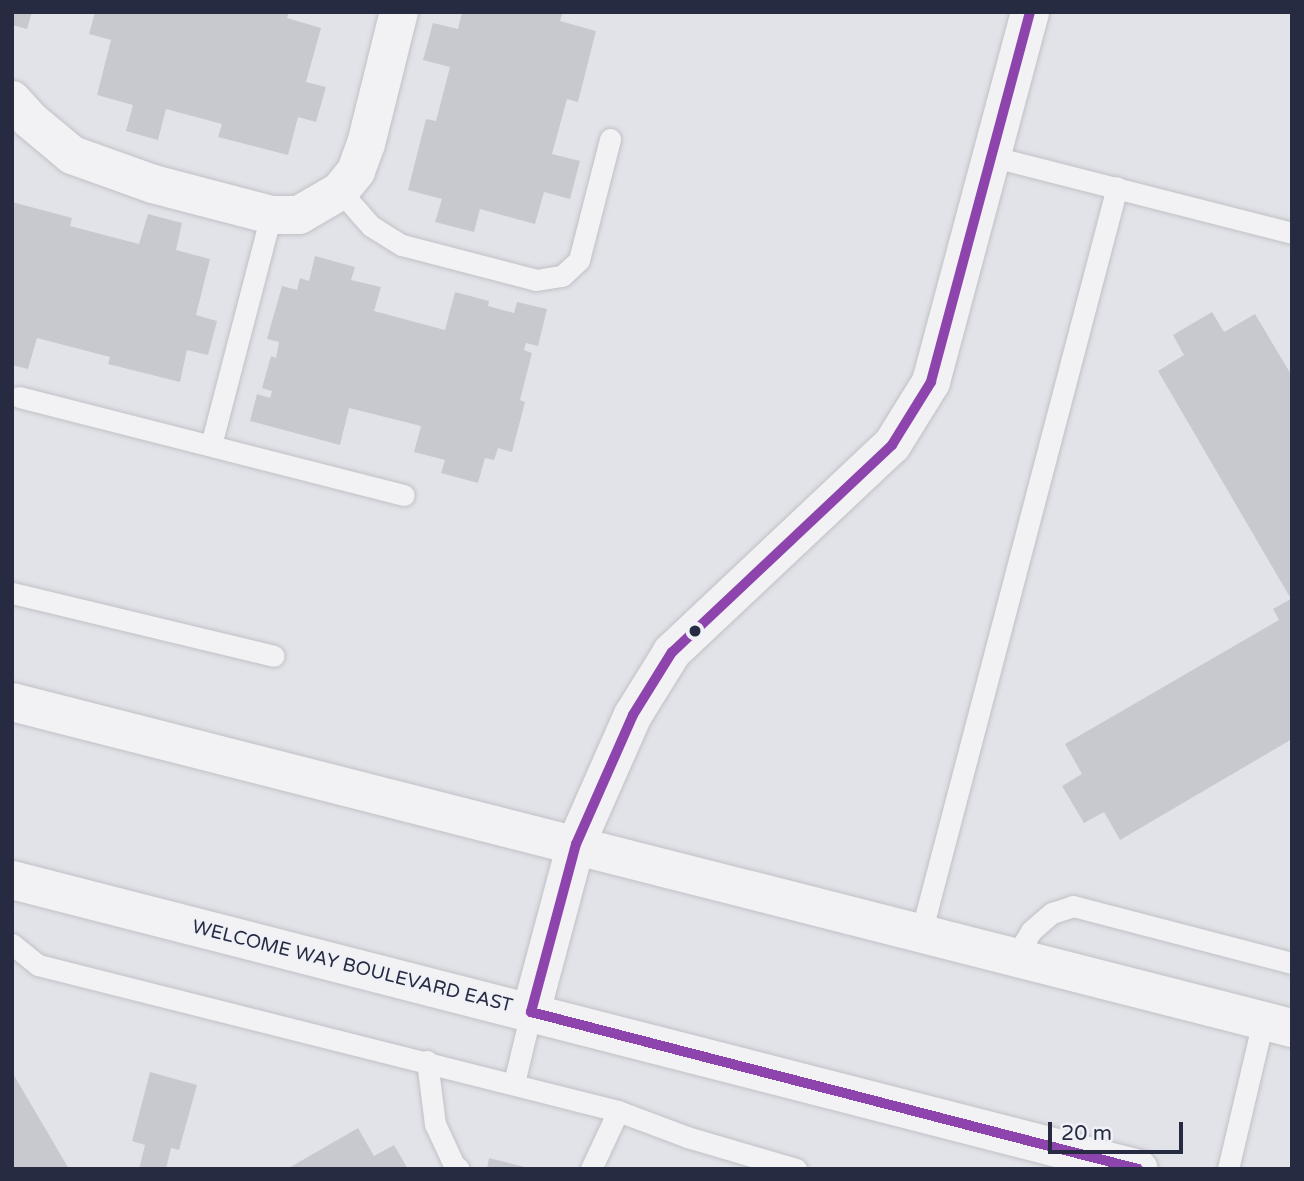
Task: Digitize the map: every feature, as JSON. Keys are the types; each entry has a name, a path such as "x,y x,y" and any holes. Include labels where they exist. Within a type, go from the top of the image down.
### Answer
{"street":[{"path":"12,100 29,119 72,155 153,184 271,215 299,215 340,191 356,171 366,144 399,12"},
{"path":"531,1012 576,844 633,715 672,652 892,445 910,420 931,382 1030,12"},
{"path":"12,702 1277,1025"},
{"name":"WELCOME WAY BOULEVARD EAST","path":"12,880 1139,1169"}],"lane":[{"path":"340,191 371,226 401,245 536,281 562,275 579,260 610,139"},
{"path":"990,156 1292,233"},
{"path":"921,933 1117,187"},
{"path":"211,445 271,215"},
{"path":"19,397 404,495"},
{"path":"12,593 274,656"},
{"path":"1015,957 1031,932 1052,913 1073,906 1292,963"},
{"path":"12,944 38,965 514,1083 618,1111 687,1137 796,1169"},
{"path":"514,1083 531,1012"},
{"path":"1228,1169 1277,1025"},
{"path":"427,1060 435,1124 454,1166 459,1169"},
{"path":"591,1169 618,1111"}],"building":[{"path":"12,12 32,12 27,29 12,25"},
{"path":"95,12 289,12 287,18 321,28 306,82 326,87 316,122 298,117 288,155 218,137 222,124 166,109 158,140 126,131 133,105 97,95 111,40 89,34"},
{"path":"462,12 563,12 560,21 596,31 578,102 567,99 552,154 580,161 570,199 544,192 535,224 480,209 474,232 435,222 442,199 408,190 426,119 436,121 450,67 423,60 433,23 458,29"},
{"path":"12,202 72,218 70,226 139,244 148,214 182,223 176,250 210,259 196,315 217,321 208,355 187,350 180,382 108,364 110,357 37,338 28,369 12,365"},
{"path":"315,256 355,267 351,280 381,287 374,311 445,330 455,292 489,301 488,306 514,313 517,302 547,309 538,346 526,343 524,350 532,353 520,400 525,402 512,452 498,448 494,460 485,458 478,483 441,473 445,460 414,452 421,426 349,408 340,445 250,421 257,394 270,398 272,391 262,388 271,356 276,358 279,342 267,339 282,286 297,290 300,278 309,281"},
{"path":"1212,312 1224,332 1255,314 1292,376 1292,739 1120,840 1104,812 1084,823 1062,786 1082,774 1065,744 1279,620 1273,609 1291,599 1158,371 1184,355 1173,335"},
{"path":"12,1072 69,1169 12,1169"},
{"path":"150,1072 197,1085 179,1150 171,1148 166,1169 139,1169 145,1145 132,1141"},
{"path":"358,1128 374,1156 394,1145 408,1169 287,1169"},
{"path":"489,1158 529,1168 529,1169 487,1169"}],"transit line":[{"path":"1030,12 931,382 892,445 672,652 633,715 576,844 531,1012 1138,1169"}]}
